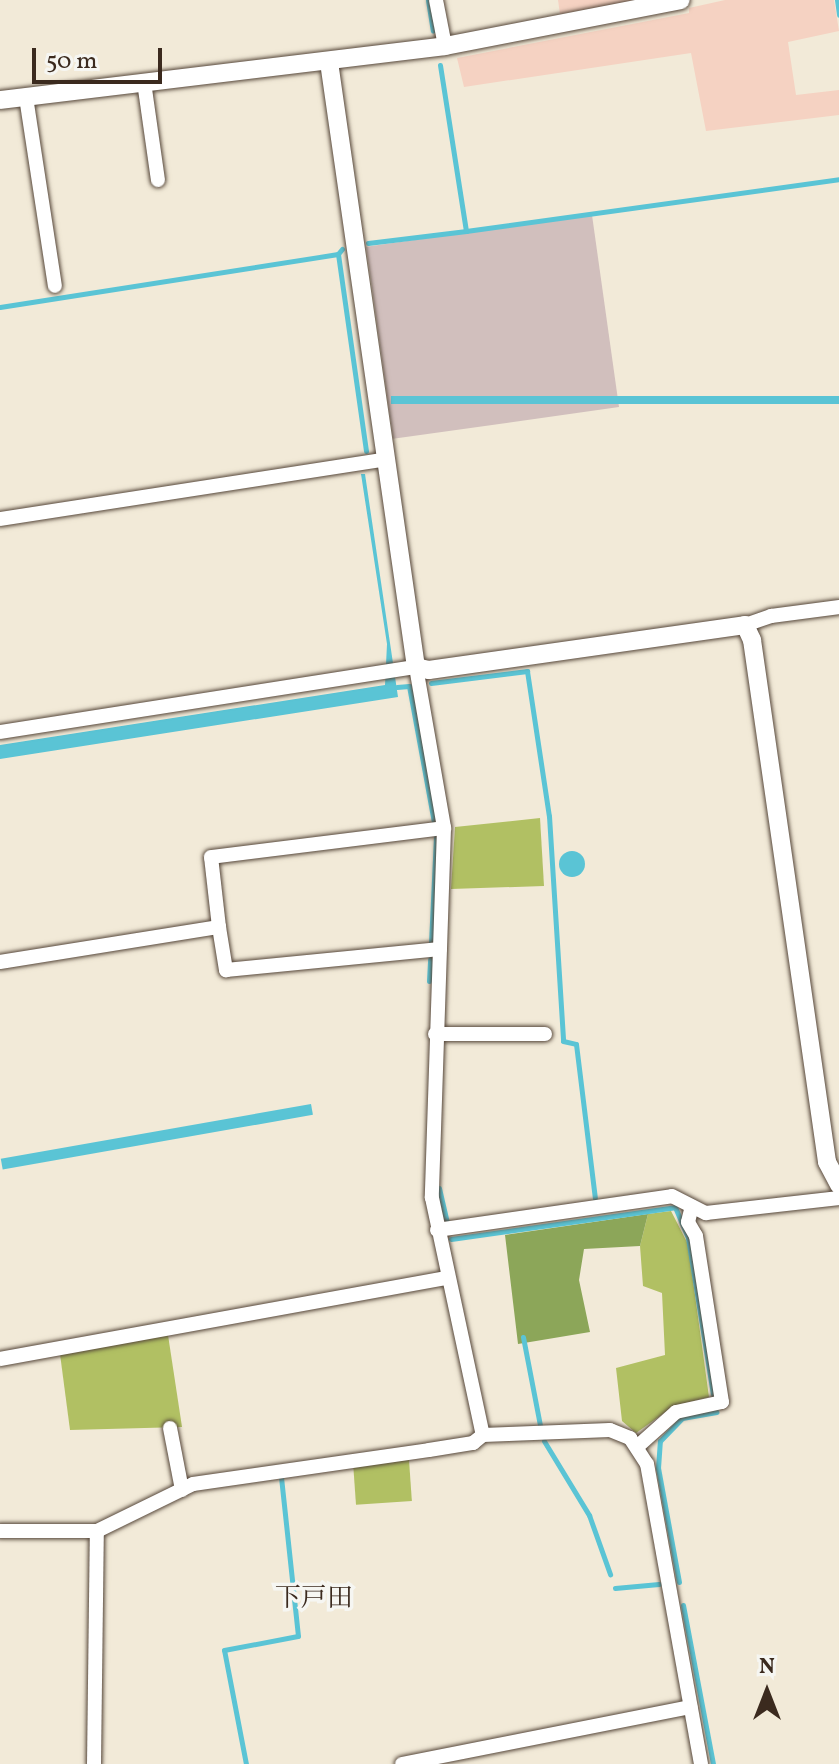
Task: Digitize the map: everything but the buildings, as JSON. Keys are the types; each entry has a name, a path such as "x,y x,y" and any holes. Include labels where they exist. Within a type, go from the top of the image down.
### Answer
{"street":[{"path":"436,0 445,46"},
{"path":"0,100 445,46 681,0"},
{"path":"329,62 383,460 407,668 444,828 432,1198 483,1435"},
{"path":"144,82 158,180"},
{"path":"26,97 55,286"},
{"path":"0,519 383,460"},
{"path":"0,732 407,668 429,670 745,625 771,616 839,607"},
{"path":"745,625 752,640 827,1162 839,1185"},
{"path":"440,949 226,970 211,857 444,828"},
{"path":"0,962 219,927"},
{"path":"435,1034 545,1034"},
{"path":"437,1230 672,1196 706,1213 839,1198"},
{"path":"638,1446 676,1412 722,1402 696,1236 688,1222 692,1206"},
{"path":"0,1359 447,1278"},
{"path":"170,1428 182,1490"},
{"path":"0,1531 97,1531 182,1490 473,1443 483,1435 610,1430 638,1446 647,1464 701,1764"},
{"path":"94,1764 97,1531"},
{"path":"402,1764 690,1707"}],"shaded area":[{"path":"558,0 641,0 560,14"},
{"path":"725,0 834,0 839,31 788,42 796,95 839,90 839,115 706,131 691,53 464,87 457,58 689,13 689,8"},
{"path":"592,215 619,407 393,439 366,247"}],"green space":[{"path":"540,818 544,886 451,889 455,827"},
{"path":"671,1211 688,1244 709,1397 674,1406 636,1433 622,1421 616,1368 665,1355 662,1293 643,1286 640,1246 648,1214"},
{"path":"648,1214 640,1246 584,1249 579,1280 590,1332 518,1344 505,1235"},
{"path":"168,1335 182,1427 70,1430 60,1354"},
{"path":"409,1460 412,1501 356,1505 353,1464"}],"water":[{"path":"391,396 839,396 839,404 391,404"},
{"path":"361,474 365,474 398,697 0,759 0,745 385,685 387,644"},
{"path":"572,851 581,855 585,864 581,873 572,877 563,873 559,864 563,855"},
{"path":"311,1104 313,1115 3,1170 1,1159"}],"waterway":[{"path":"428,0 433,31"},
{"path":"837,0 839,15"},
{"path":"368,243 466,231 440,65"},
{"path":"466,231 839,179"},
{"path":"342,249 338,254 366,451"},
{"path":"0,307 338,254"},
{"path":"431,683 527,671 549,816 563,1041 576,1044 595,1198"},
{"path":"397,687 409,686 434,822"},
{"path":"431,943 436,836"},
{"path":"429,981 430,959"},
{"path":"439,1188 447,1222"},
{"path":"451,1239 675,1207 688,1238 713,1394"},
{"path":"523,1337 540,1425"},
{"path":"679,1582 658,1468 660,1441 682,1418 716,1412"},
{"path":"544,1441 589,1515 610,1574"},
{"path":"246,1764 224,1650 298,1636 281,1477"},
{"path":"615,1588 659,1584"},
{"path":"683,1605 713,1764"}],"district":[{"name":"下戸田","path":"314,1600"}]}
